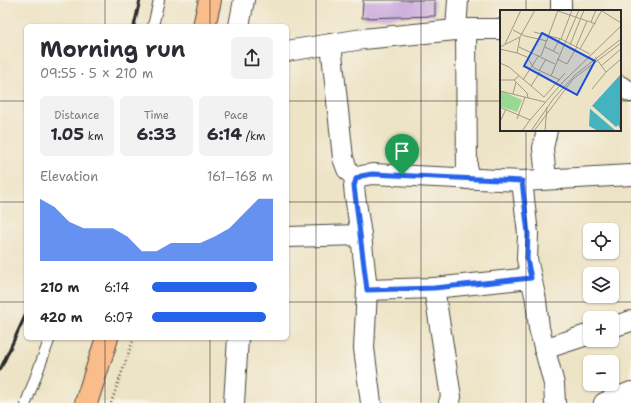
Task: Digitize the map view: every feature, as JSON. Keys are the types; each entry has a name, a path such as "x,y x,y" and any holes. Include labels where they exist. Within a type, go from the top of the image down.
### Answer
{"main road":[{"path":"204,24 210,0"},
{"path":"86,403 106,340"}],"street":[{"path":"239,24 244,0"},
{"path":"458,0 461,29 468,178"},
{"path":"289,51 363,39 461,29 500,29"},
{"path":"331,44 343,158 347,169 356,179"},
{"path":"621,87 631,92"},
{"path":"546,179 543,148 547,131"},
{"path":"371,403 364,348 367,290 354,186 356,179 361,176 372,174 522,181 631,175"},
{"path":"522,181 528,234 527,259 536,300 539,328 554,384 555,403"},
{"path":"289,237 361,235"},
{"path":"367,290 434,288 531,278"},
{"path":"434,288 451,397 449,403"},
{"path":"619,325 631,321"},
{"path":"544,349 583,336"},
{"path":"234,403 238,340"},
{"path":"604,403 631,392"}],"lane":[{"path":"153,24 159,0"},
{"path":"26,403 49,340"}],"path":[{"path":"111,403 133,340"}],"building":[{"path":"363,0 435,0 435,16 362,18"}],"railway":[{"path":"134,24 140,0"},
{"path":"0,370 24,318"}],"route":[{"path":"372,174 402,175 522,181 528,234 527,259 531,278 434,288 367,290 354,186 356,179 361,176 372,174"}]}
